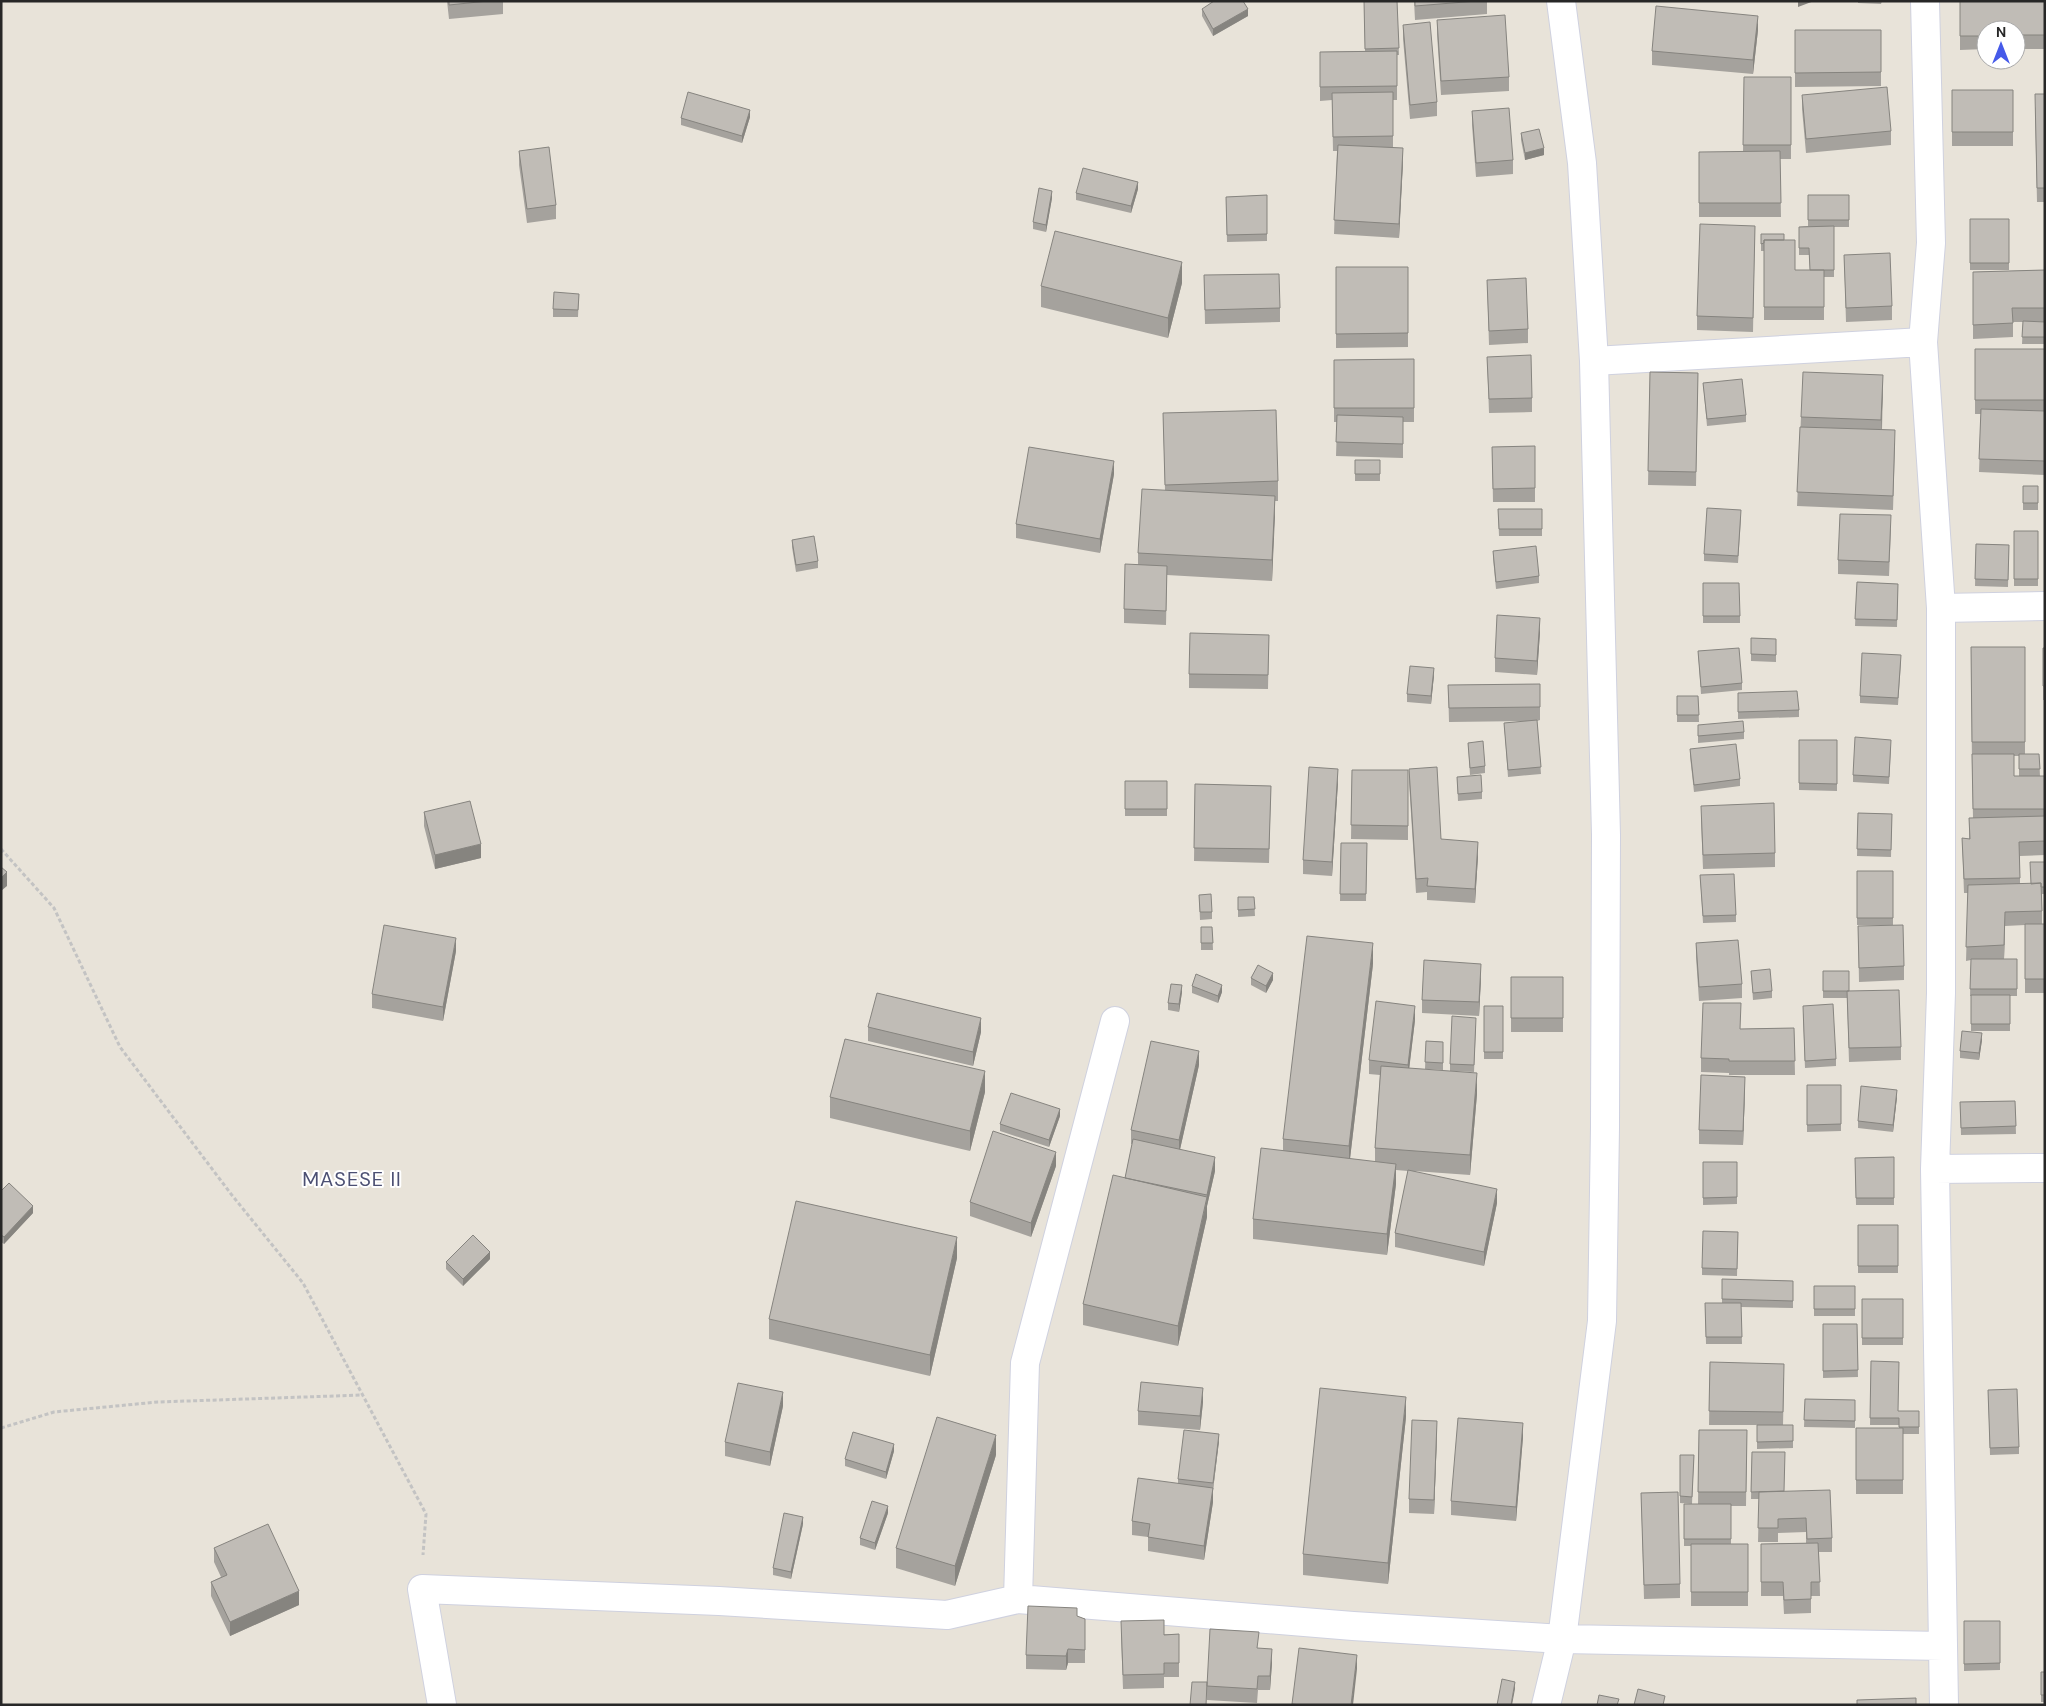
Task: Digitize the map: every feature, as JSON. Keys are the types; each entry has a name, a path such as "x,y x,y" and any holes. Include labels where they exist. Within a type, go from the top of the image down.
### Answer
{"street":[{"path":"1546,1705 1562,1639 1602,1322 1606,835 1594,361 1582,162 1561,1"},
{"path":"1925,1 1931,243 1923,342 1941,608 1941,993 1935,1169 1944,1705"},
{"path":"1594,361 1923,342"},
{"path":"1941,608 2045,606"},
{"path":"1018,1600 1025,1363 1115,1021"},
{"path":"1935,1169 2045,1168"},
{"path":"442,1705 422,1589 709,1601 947,1615 1018,1600 1353,1626 1562,1639 1943,1646"}],"path":[{"path":"1,850 54,908 120,1047 230,1194 303,1283 426,1514 422,1589"},
{"path":"1,1428 54,1412 158,1402 363,1395"}],"building":[{"path":"449,1 488,1 449,5"},
{"path":"1214,1 1243,1 1248,9 1213,29 1202,9"},
{"path":"1364,1 1397,1 1399,48 1365,49"},
{"path":"1415,1 1477,1 1415,6"},
{"path":"1960,1 2045,1 2045,35 2026,35 2026,20 1976,20 1976,36 1960,36"},
{"path":"1656,6 1758,16 1753,60 1652,51"},
{"path":"1505,15 1509,77 1441,81 1437,20"},
{"path":"1430,22 1437,102 1410,105 1403,25"},
{"path":"1795,30 1881,30 1881,72 1795,73"},
{"path":"1397,51 1397,86 1320,87 1320,52"},
{"path":"1744,77 1791,77 1791,145 1743,145"},
{"path":"1887,87 1891,131 1806,139 1802,95"},
{"path":"1952,90 2013,90 2013,132 1952,132"},
{"path":"688,92 750,110 742,136 681,118"},
{"path":"1393,92 1393,136 1333,137 1332,93"},
{"path":"2035,94 2045,94 2045,188 2037,188"},
{"path":"1509,108 1513,160 1476,163 1472,111"},
{"path":"1539,129 1544,148 1525,153 1521,133"},
{"path":"1338,145 1403,148 1399,224 1334,220"},
{"path":"549,147 556,205 527,209 519,151"},
{"path":"1780,151 1781,203 1699,203 1699,152"},
{"path":"1083,168 1138,182 1131,206 1076,193"},
{"path":"1039,188 1052,191 1046,225 1033,222"},
{"path":"1267,195 1267,234 1227,235 1226,197"},
{"path":"1808,195 1849,195 1849,220 1808,220"},
{"path":"1970,219 2009,219 2009,263 1970,263"},
{"path":"1700,224 1755,226 1753,318 1697,316"},
{"path":"1834,226 1834,270 1810,270 1809,248 1799,248 1799,227"},
{"path":"1055,231 1182,262 1168,318 1041,286"},
{"path":"1761,234 1784,234 1784,240 1764,240 1764,243 1761,244"},
{"path":"1764,240 1795,240 1795,270 1824,270 1824,307 1764,307"},
{"path":"1890,253 1892,306 1846,308 1844,255"},
{"path":"1336,267 1408,267 1408,333 1336,334"},
{"path":"2045,270 2045,308 2012,308 2013,323 1973,325 1973,272"},
{"path":"1279,274 1280,308 1205,310 1204,275"},
{"path":"1526,278 1528,329 1489,331 1487,280"},
{"path":"554,292 579,294 578,310 553,309"},
{"path":"2023,321 2045,322 2045,337 2022,337"},
{"path":"1975,349 2045,349 2045,400 1975,400"},
{"path":"1531,355 1532,398 1489,399 1487,357"},
{"path":"1414,359 1414,408 1334,408 1334,360"},
{"path":"1650,372 1698,373 1696,472 1648,471"},
{"path":"1803,372 1883,375 1881,420 1801,417"},
{"path":"1742,379 1746,415 1707,419 1703,383"},
{"path":"1981,409 2045,411 2045,461 1979,459"},
{"path":"1276,410 1278,481 1165,485 1163,413"},
{"path":"1337,415 1403,417 1403,444 1336,442"},
{"path":"1800,427 1895,430 1893,496 1797,492"},
{"path":"1535,446 1535,488 1493,489 1492,447"},
{"path":"1029,447 1114,461 1100,539 1016,524"},
{"path":"1355,460 1380,460 1380,474 1355,474"},
{"path":"2023,486 2038,486 2038,503 2023,503"},
{"path":"1142,489 1275,496 1272,560 1138,553"},
{"path":"1707,508 1741,510 1738,556 1704,554"},
{"path":"1498,509 1542,509 1542,529 1499,529"},
{"path":"1840,514 1891,515 1889,562 1838,560"},
{"path":"2014,531 2038,531 2038,579 2014,579"},
{"path":"814,536 818,561 796,565 792,540"},
{"path":"1976,544 2009,545 2008,580 1975,579"},
{"path":"1536,546 1539,576 1496,582 1493,551"},
{"path":"1125,564 1167,566 1166,611 1124,609"},
{"path":"1857,582 1898,584 1897,620 1855,619"},
{"path":"1703,583 1739,583 1740,616 1703,616"},
{"path":"1497,615 1540,618 1537,661 1495,658"},
{"path":"1190,633 1269,635 1268,675 1189,674"},
{"path":"1751,638 1776,639 1776,655 1751,654"},
{"path":"1971,647 2025,647 2025,742 1972,742"},
{"path":"1739,648 1742,683 1701,687 1698,651"},
{"path":"2043,648 2045,648 2045,686 2043,686"},
{"path":"1862,653 1901,655 1898,698 1860,696"},
{"path":"1410,666 1434,668 1431,696 1407,694"},
{"path":"1540,684 1540,707 1449,708 1448,685"},
{"path":"1797,691 1799,710 1738,712 1738,693"},
{"path":"1677,696 1698,696 1699,715 1677,715"},
{"path":"1537,720 1541,767 1508,770 1504,723"},
{"path":"1743,721 1744,732 1698,736 1698,725"},
{"path":"1855,737 1891,740 1889,777 1853,775"},
{"path":"1799,740 1837,740 1837,784 1799,783"},
{"path":"1483,741 1485,766 1470,768 1468,743"},
{"path":"1736,744 1740,779 1694,785 1690,749"},
{"path":"1972,754 2014,754 2014,776 2045,776 2045,809 1973,809"},
{"path":"2019,754 2039,754 2040,769 2019,769"},
{"path":"1309,767 1338,769 1332,862 1303,860"},
{"path":"1437,767 1441,839 1478,842 1475,889 1427,886 1428,878 1416,879 1409,769"},
{"path":"1352,770 1408,770 1408,826 1351,825"},
{"path":"1481,775 1482,792 1458,794 1457,777"},
{"path":"1125,781 1167,781 1167,809 1125,809"},
{"path":"1195,784 1271,786 1269,849 1194,848"},
{"path":"470,801 481,844 435,855 424,812"},
{"path":"1774,803 1775,853 1703,855 1701,806"},
{"path":"1858,813 1892,814 1891,850 1857,849"},
{"path":"2045,816 2045,841 2019,842 2020,878 1964,879 1962,838 1970,839 1969,818"},
{"path":"1341,843 1367,843 1366,894 1340,894"},
{"path":"2030,862 2045,862 2045,887 2041,887 2041,883 2031,884"},
{"path":"1,867 7,872 1,878"},
{"path":"1857,871 1893,871 1893,918 1857,918"},
{"path":"1734,874 1736,915 1703,916 1700,875"},
{"path":"2041,883 2042,911 2005,912 2004,945 1966,947 1968,885"},
{"path":"1211,894 1212,912 1200,912 1199,895"},
{"path":"1238,897 1254,897 1255,909 1238,910"},
{"path":"2025,924 2045,924 2045,979 2025,979"},
{"path":"384,925 456,938 443,1007 372,994"},
{"path":"1903,925 1904,966 1859,968 1858,926"},
{"path":"1201,927 1212,927 1213,943 1201,943"},
{"path":"1307,936 1373,943 1349,1146 1283,1139"},
{"path":"1738,940 1742,984 1699,987 1696,943"},
{"path":"1971,959 2017,959 2017,989 1970,989"},
{"path":"1424,960 1481,964 1479,1002 1422,1000"},
{"path":"1258,965 1273,973 1266,986 1251,978"},
{"path":"1770,969 1772,991 1753,993 1751,971"},
{"path":"1823,971 1849,971 1849,991 1823,991"},
{"path":"1196,974 1222,985 1218,996 1192,986"},
{"path":"1511,977 1563,977 1563,1018 1511,1018"},
{"path":"1171,984 1182,985 1179,1004 1168,1003"},
{"path":"1899,990 1901,1047 1849,1048 1847,991"},
{"path":"877,993 981,1018 973,1052 868,1027"},
{"path":"1971,995 2010,995 2010,1024 1971,1024"},
{"path":"1376,1001 1415,1006 1408,1065 1369,1060"},
{"path":"1703,1003 1741,1003 1740,1029 1794,1028 1795,1061 1729,1061 1729,1059 1701,1058"},
{"path":"1833,1004 1836,1059 1805,1061 1803,1006"},
{"path":"1484,1006 1503,1006 1503,1052 1484,1052"},
{"path":"1452,1016 1476,1018 1474,1065 1450,1064"},
{"path":"1962,1031 1982,1033 1979,1053 1960,1051"},
{"path":"845,1039 985,1071 970,1131 830,1097"},
{"path":"1151,1041 1199,1051 1179,1140 1131,1130"},
{"path":"1426,1041 1443,1042 1443,1063 1425,1062"},
{"path":"1381,1066 1477,1073 1470,1155 1375,1148"},
{"path":"1701,1075 1745,1077 1743,1131 1699,1130"},
{"path":"1807,1085 1841,1085 1841,1124 1807,1125"},
{"path":"1861,1086 1897,1090 1893,1125 1858,1121"},
{"path":"1011,1093 1060,1109 1049,1140 1000,1124"},
{"path":"2015,1101 2016,1126 1961,1128 1960,1102"},
{"path":"993,1131 1056,1152 1031,1223 970,1202"},
{"path":"1133,1139 1215,1157 1207,1195 1125,1178"},
{"path":"1261,1148 1396,1164 1387,1234 1253,1219"},
{"path":"1894,1157 1894,1198 1856,1198 1855,1158"},
{"path":"1703,1162 1737,1162 1737,1197 1703,1198"},
{"path":"1408,1170 1497,1189 1484,1252 1395,1233"},
{"path":"1113,1175 1207,1197 1178,1326 1083,1304"},
{"path":"9,1183 33,1206 4,1237 1,1235 1,1191"},
{"path":"796,1201 957,1237 930,1355 769,1319"},
{"path":"1858,1225 1898,1225 1898,1266 1858,1266"},
{"path":"1703,1231 1738,1232 1737,1269 1702,1268"},
{"path":"473,1235 490,1252 463,1279 446,1262"},
{"path":"1722,1279 1793,1281 1793,1301 1722,1299"},
{"path":"1814,1286 1855,1286 1855,1309 1814,1309"},
{"path":"1862,1299 1903,1299 1903,1338 1862,1338"},
{"path":"1705,1303 1741,1303 1742,1337 1706,1337"},
{"path":"1823,1324 1857,1324 1858,1370 1823,1371"},
{"path":"1871,1361 1899,1362 1898,1411 1919,1411 1919,1427 1899,1427 1899,1418 1870,1418"},
{"path":"1710,1362 1784,1364 1783,1412 1709,1411"},
{"path":"1141,1382 1203,1388 1200,1416 1138,1411"},
{"path":"738,1383 783,1392 770,1452 725,1442"},
{"path":"1320,1388 1406,1397 1388,1563 1303,1554"},
{"path":"2017,1389 2019,1447 1990,1448 1988,1390"},
{"path":"1805,1399 1855,1400 1855,1421 1804,1420"},
{"path":"937,1417 996,1435 955,1566 896,1548"},
{"path":"1458,1418 1523,1423 1516,1507 1451,1501"},
{"path":"1412,1420 1437,1421 1434,1500 1409,1499"},
{"path":"1757,1425 1793,1425 1793,1441 1757,1442"},
{"path":"1856,1428 1903,1428 1903,1480 1856,1480"},
{"path":"1184,1430 1219,1434 1213,1483 1178,1479"},
{"path":"1699,1430 1747,1430 1746,1492 1698,1492"},
{"path":"853,1432 894,1444 886,1472 845,1459"},
{"path":"1752,1452 1785,1452 1784,1491 1751,1492"},
{"path":"1680,1455 1694,1455 1692,1497 1680,1496"},
{"path":"1138,1478 1213,1488 1204,1546 1148,1537 1150,1524 1132,1521"},
{"path":"1830,1490 1832,1538 1807,1539 1806,1518 1778,1519 1778,1528 1758,1528 1759,1492"},
{"path":"1678,1492 1680,1584 1644,1585 1641,1493"},
{"path":"872,1501 888,1506 875,1543 860,1538"},
{"path":"1684,1504 1731,1504 1731,1539 1684,1539"},
{"path":"784,1513 803,1517 791,1572 773,1568"},
{"path":"268,1524 299,1591 230,1622 211,1582 227,1575 214,1548"},
{"path":"1818,1543 1820,1582 1811,1582 1811,1599 1784,1600 1783,1582 1761,1582 1761,1544"},
{"path":"1691,1544 1748,1544 1748,1592 1691,1592"},
{"path":"1028,1606 1077,1608 1077,1616 1085,1619 1085,1650 1068,1649 1066,1656 1026,1655"},
{"path":"1164,1620 1164,1635 1179,1634 1179,1663 1164,1663 1164,1674 1123,1675 1121,1621"},
{"path":"1964,1621 2000,1621 2000,1663 1964,1664"},
{"path":"1210,1629 1259,1632 1257,1648 1272,1649 1270,1676 1258,1676 1257,1689 1207,1686"},
{"path":"1299,1648 1357,1655 1351,1705 1292,1704"},
{"path":"2041,1672 2045,1672 2045,1695 2041,1695"},
{"path":"1502,1679 1515,1682 1511,1705 1497,1705"},
{"path":"1192,1682 1207,1682 1206,1705 1190,1705"},
{"path":"1638,1689 1665,1696 1663,1705 1634,1705"},
{"path":"1599,1695 1619,1699 1617,1705 1597,1705"},
{"path":"1916,1698 1916,1705 1857,1705 1857,1700"}],"district":[{"name":"MASESE II","path":"352,1179"}]}
